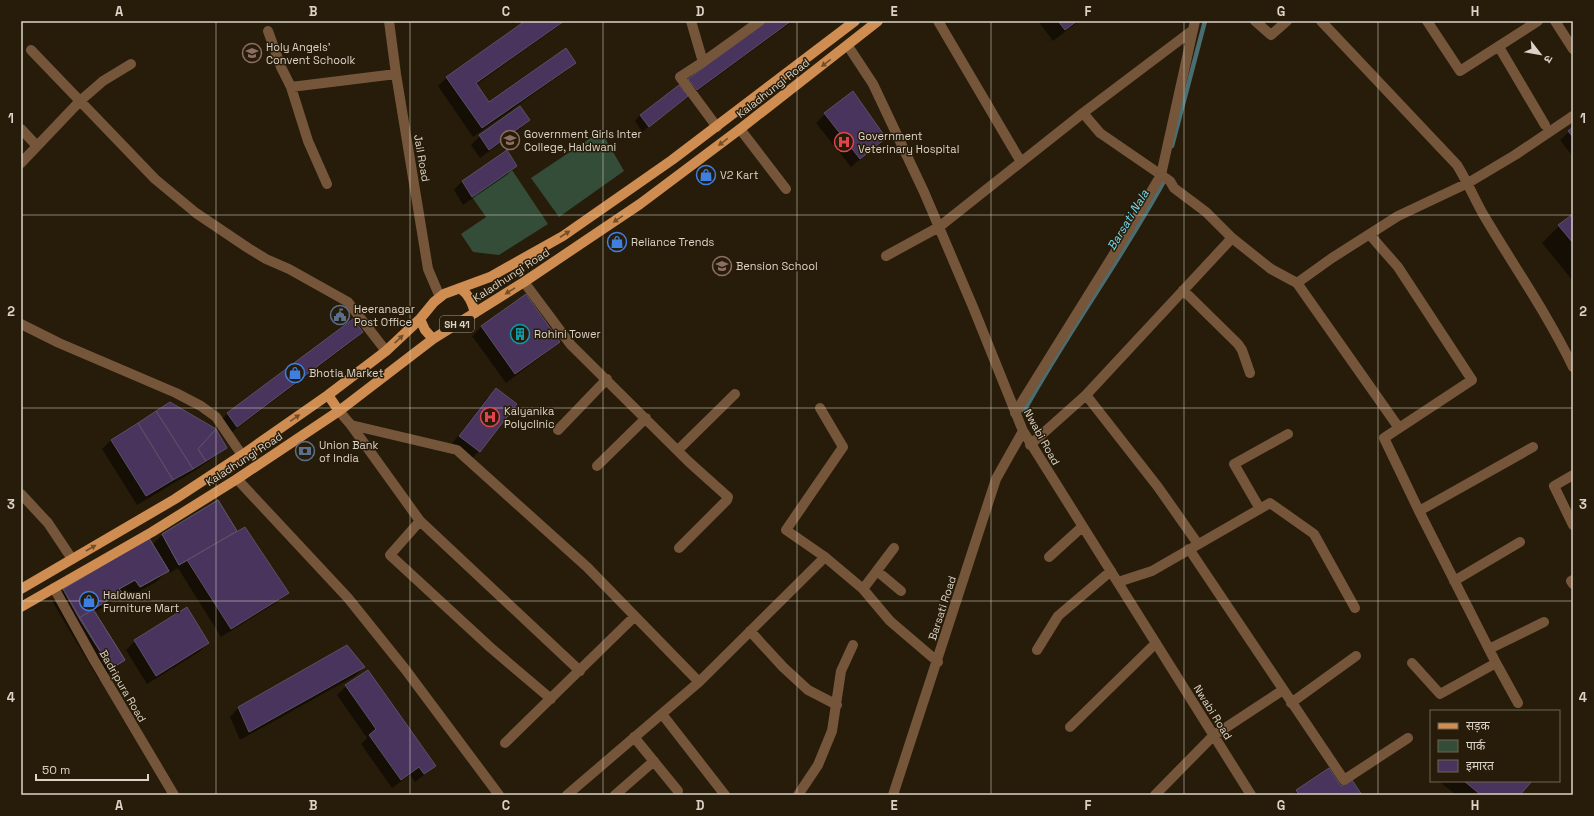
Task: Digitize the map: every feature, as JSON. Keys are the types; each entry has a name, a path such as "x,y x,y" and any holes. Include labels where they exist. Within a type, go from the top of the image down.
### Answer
{"main road":[{"name":"Kaladhungi Road","path":"21,589 175,499 242,455 328,395 386,351 420,320 434,302 440,297 490,277 563,236 717,127 855,21"},
{"name":"Kaladhungi Road","path":"21,607 152,532 237,479 339,411 433,339 524,282 640,204 848,46 878,21"},
{"path":"838,34 848,46"},
{"path":"460,288 471,299 475,313"},
{"path":"420,320 425,330 433,339"},
{"path":"328,395 339,411"},
{"path":"47,574 54,588"}],"street":[{"name":"Jail Road","path":"389,21 396,74 428,270 440,297"},
{"path":"691,21 703,62"},
{"path":"717,127 680,77 760,21"},
{"path":"938,21 1020,162"},
{"path":"1255,21 1271,35 1287,21"},
{"path":"1321,21 1457,165 1468,183 1482,212 1559,339 1573,366"},
{"path":"1427,21 1460,71 1538,21"},
{"path":"1555,21 1573,49"},
{"path":"886,256 939,227 1194,25"},
{"path":"1015,413 1122,241 1161,175 1194,25"},
{"path":"268,31 281,67 291,86 308,141 327,184"},
{"name":"Nwabi Road","path":"848,46 873,84 939,227 1023,432 1251,795"},
{"path":"1499,47 1545,125"},
{"path":"31,50 155,179 196,213 266,259 289,269 348,302 386,351"},
{"path":"21,163 80,101 103,81 131,64"},
{"path":"291,86 396,74"},
{"path":"1083,113 1100,133 1170,181 1174,188 1206,212 1232,238 1271,269 1297,284 1398,428"},
{"path":"1297,284 1332,258 1414,208 1468,183 1515,155 1573,116"},
{"path":"21,129 37,146"},
{"path":"740,129 786,189"},
{"path":"1370,235 1398,267 1472,380 1384,438 1454,581 1518,703"},
{"path":"1030,445 1086,395 1232,238"},
{"path":"524,282 571,345 728,497 727,500 679,548"},
{"path":"1184,290 1238,344 1242,350 1250,373"},
{"path":"21,324 59,343 201,406 216,417 242,455"},
{"path":"558,430 607,379"},
{"path":"678,450 735,394"},
{"path":"1086,395 1158,487 1198,544"},
{"path":"820,408 843,447 786,530 825,557 863,589 890,621 938,662"},
{"path":"339,411 351,425 420,521 580,671"},
{"path":"597,466 646,418"},
{"path":"351,425 457,450 587,567 699,682"},
{"name":"Barsati Road","path":"893,795 938,662 996,479 1023,432"},
{"path":"1260,509 1234,464 1288,434"},
{"path":"1419,511 1533,447"},
{"path":"1573,475 1554,486 1573,525"},
{"path":"237,479 348,598 405,670 499,795"},
{"path":"21,494 48,522 72,558"},
{"path":"1118,582 1152,571 1270,503 1314,534 1355,608"},
{"path":"420,521 390,555 491,648 551,699"},
{"path":"1049,557 1082,527"},
{"path":"1454,581 1520,542"},
{"path":"863,589 894,548"},
{"path":"1189,549 1344,780 1408,738"},
{"path":"567,795 699,682 825,557"},
{"path":"877,571 901,590"},
{"path":"1037,650 1058,616 1111,571"},
{"path":"1573,580 1571,581 1573,584"},
{"name":"Badripura Road","path":"54,588 102,674 174,795"},
{"path":"505,743 635,616"},
{"path":"1489,650 1544,622"},
{"path":"750,631 783,667 808,690 837,706"},
{"path":"1070,727 1156,643"},
{"path":"798,795 818,765 832,731 837,706 841,671 853,645"},
{"path":"1291,703 1356,656"},
{"path":"1412,663 1440,694 1496,663"},
{"path":"1155,795 1213,736 1283,690"},
{"path":"662,714 725,795"},
{"path":"634,737 678,791"},
{"path":"615,795 654,761"}],"green space":[{"path":"601,131 624,171 559,217 531,178"},
{"path":"512,170 548,224 499,255 473,252 461,234 486,217 472,197"}],"building":[{"path":"525,21 564,21 476,83 489,102 566,48 576,63 482,128 446,77"},
{"path":"767,21 791,21 697,90 688,79"},
{"path":"1058,21 1077,21 1065,30"},
{"path":"679,85 688,96 649,127 640,115"},
{"path":"853,91 886,138 860,159 824,113"},
{"path":"520,106 530,120 489,150 479,135"},
{"path":"1573,127 1573,137 1568,131"},
{"path":"507,150 517,166 472,197 462,181"},
{"path":"1573,214 1573,243 1558,225"},
{"name":"Rohini Tower","path":"526,294 560,342 515,374 481,326"},
{"name":"Bhotia Market","path":"353,319 363,332 237,427 227,413"},
{"path":"496,388 517,404 480,452 459,436"},
{"path":"170,402 216,429 198,449 206,461 193,469 156,411"},
{"path":"156,411 193,469 173,480 138,423"},
{"path":"138,423 173,480 146,496 111,440"},
{"path":"216,429 227,448 206,461 198,449"},
{"name":"Haldwani Furniture Mart","path":"218,500 237,531 179,565 162,534"},
{"name":"Haldwani Furniture Mart","path":"218,500 237,531 179,565 162,534"},
{"path":"245,527 289,593 231,629 187,560"},
{"name":"Haldwani Furniture Mart","path":"149,538 169,571 140,587 135,580 119,589 122,592 93,609 125,660 111,669 63,589"},
{"name":"Haldwani Furniture Mart","path":"149,538 169,571 140,587 135,580 119,589 122,592 79,618 63,589"},
{"path":"187,607 209,643 156,676 134,640"},
{"path":"93,609 125,660 111,669 79,618"},
{"path":"347,645 365,667 249,732 238,707"},
{"path":"368,670 436,766 424,774 419,767 401,780 369,735 376,729 345,685"},
{"path":"1329,768 1341,786 1352,780 1362,795 1299,795 1296,790"},
{"path":"1465,782 1531,782 1520,795 1481,795"}],"waterway":[{"name":"Barsati Nala","path":"1172,146 1205,21"},
{"name":"Barsati Nala","path":"1024,411 1058,353 1146,212 1163,183 1164,178"}],"place":[{"name":"Holy Angels' Convent Schoolk","path":"252,53"},
{"name":"Government Girls Inter College, Haldwani","path":"510,140"},
{"name":"Government Veterinary Hospital","path":"844,142"},
{"name":"V2 Kart","path":"706,175"},
{"name":"Reliance Trends","path":"617,242"},
{"name":"Bension School","path":"722,266"},
{"name":"Heeranagar Post Office","path":"340,315"},
{"name":"Rohini Tower","path":"520,334"},
{"name":"Bhotia Market","path":"295,373"},
{"name":"Kalyanika Polyclinic","path":"490,417"},
{"name":"Union Bank of India","path":"305,451"},
{"name":"Haldwani Furniture Mart","path":"89,601"}]}
